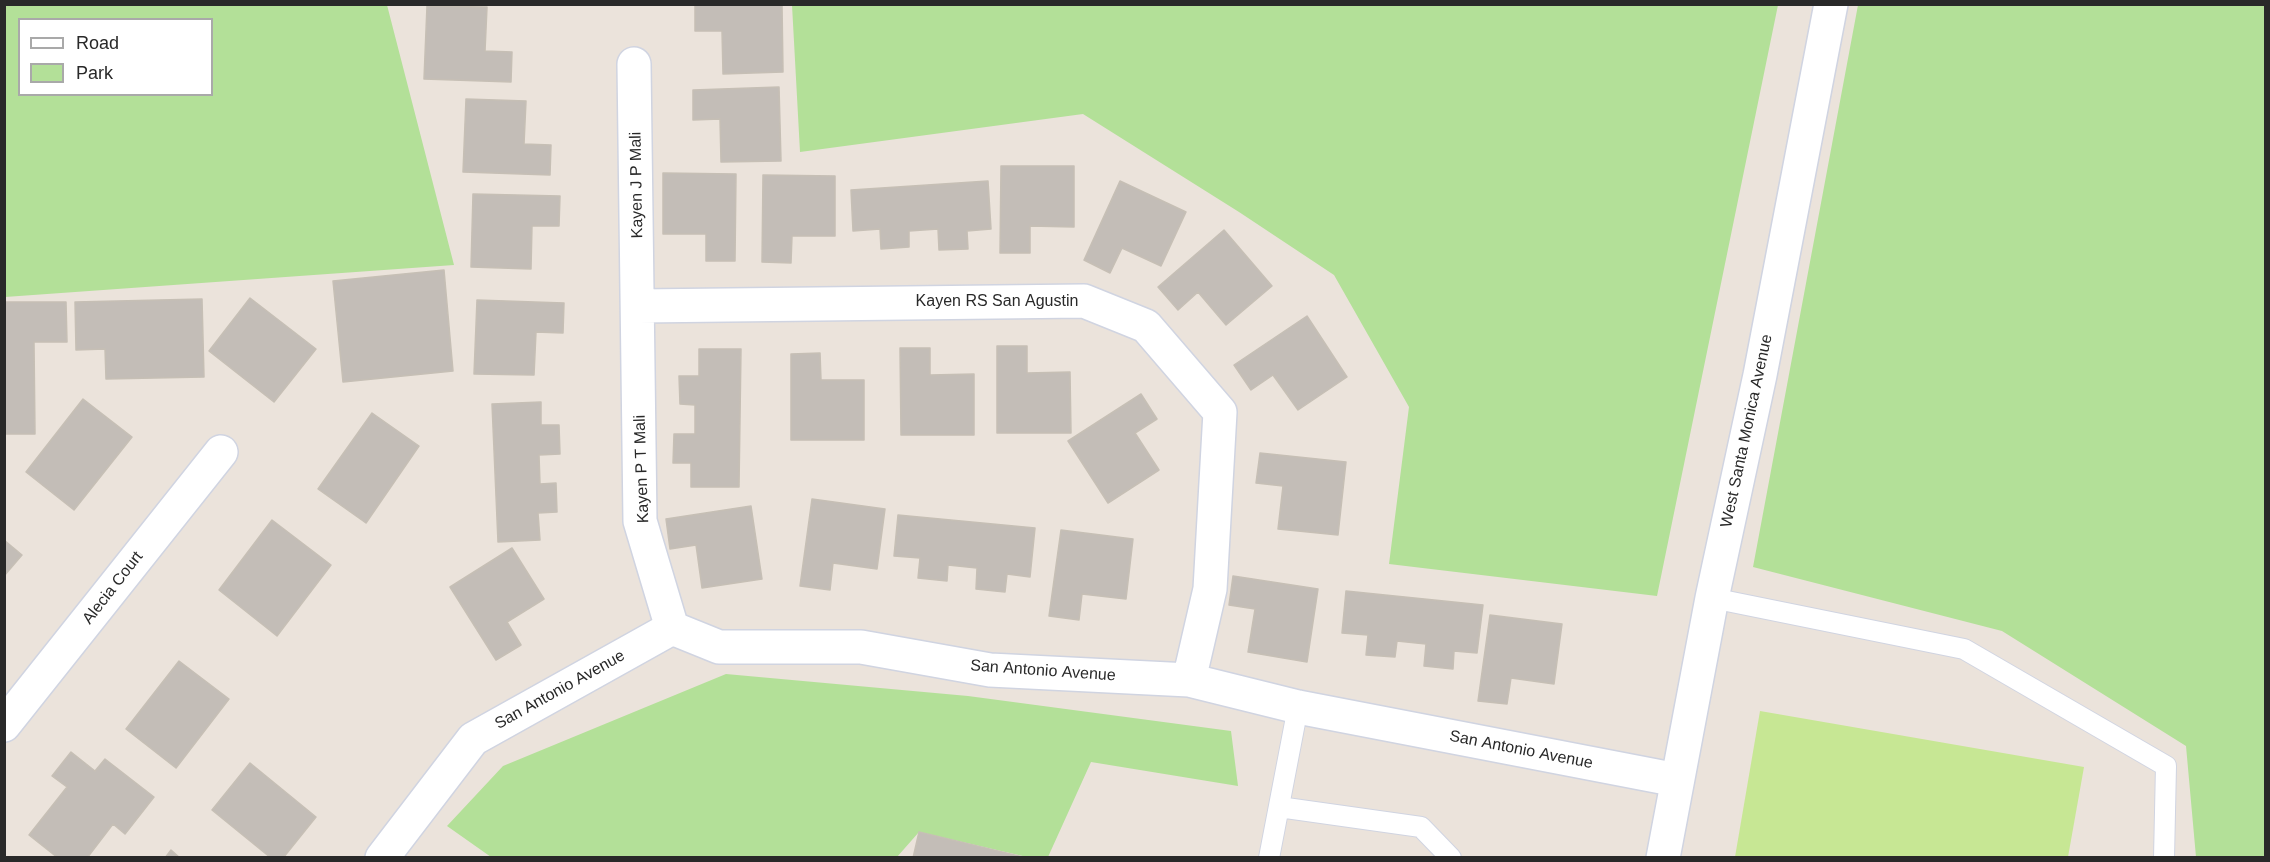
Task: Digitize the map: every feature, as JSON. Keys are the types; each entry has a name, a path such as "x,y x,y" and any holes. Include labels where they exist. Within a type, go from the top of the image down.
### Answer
{"street":[{"name":"West Santa Monica Avenue","path":"1663,858 1712,598 1760,375 1831,4"},
{"name":"Kayen J P Mali","path":"634,64 639,306"},
{"name":"Kayen RS San Agustin","path":"639,306 1084,301 1146,326 1220,412 1210,589 1189,680"},
{"name":"Kayen P T Mali","path":"639,306 640,521 672,628"},
{"name":"Alecia Court","path":"4,725 221,452"},
{"name":"San Antonio Avenue","path":"382,858 473,739 672,628 719,646 861,647 990,670 1189,680 1298,706 1677,780"}],"lane":[{"path":"1712,598 1964,649 2166,766 2164,858"},
{"path":"1269,858 1298,706"},
{"path":"1279,807 1421,827 1451,858"}],"green space":[{"path":"5,4 387,5 454,265 5,297"},
{"path":"792,5 1778,5 1657,596 1389,564 1409,407 1334,275 1083,114 800,152"},
{"path":"1858,5 2265,5 2265,857 2196,857 2186,746 2002,631 1753,567"},
{"path":"726,674 968,696 1231,731 1238,786 1091,762 1048,857 1027,857 919,832 897,857 491,857 447,826 503,766"},
{"path":"1760,711 2084,767 2068,857 1735,857"}],"building":[{"path":"695,4 782,4 783,72 723,74 722,31 695,31"},
{"path":"427,6 487,7 485,51 512,52 511,82 424,79"},
{"path":"779,87 781,161 721,162 720,119 693,120 693,90"},
{"path":"466,99 526,101 524,144 551,145 550,175 463,172"},
{"path":"1001,166 1074,166 1074,227 1030,226 1030,253 1000,253"},
{"path":"663,173 736,174 735,261 706,261 706,234 663,234"},
{"path":"763,175 835,176 835,236 792,236 791,263 762,262"},
{"path":"988,181 991,229 967,231 968,249 939,250 938,229 909,231 909,247 881,249 880,229 853,231 851,190"},
{"path":"1120,181 1186,212 1161,266 1122,248 1110,273 1084,260"},
{"path":"473,194 560,196 559,226 532,226 531,269 471,267"},
{"path":"1224,230 1272,286 1226,325 1198,292 1178,310 1158,287"},
{"path":"444,270 453,371 343,382 333,281"},
{"path":"250,298 316,349 274,402 209,351"},
{"path":"202,299 204,377 106,379 105,349 76,350 75,302"},
{"path":"477,300 564,303 563,333 536,332 534,375 474,374"},
{"path":"4,302 66,302 67,342 34,342 35,434 4,434"},
{"path":"1307,316 1347,377 1298,410 1273,375 1251,390 1234,365"},
{"path":"997,346 1027,346 1027,373 1070,372 1071,433 997,433"},
{"path":"900,348 930,348 930,375 974,374 974,435 901,435"},
{"path":"699,349 741,349 739,487 691,487 691,463 673,463 674,434 695,434 695,405 680,404 679,376 699,376"},
{"path":"820,353 821,380 864,380 864,440 791,440 791,354"},
{"path":"1141,394 1157,419 1135,433 1159,470 1108,503 1068,441"},
{"path":"83,399 132,437 74,510 26,472"},
{"path":"541,402 541,425 559,425 560,454 539,455 540,484 556,483 557,512 538,513 540,540 498,542 492,404"},
{"path":"372,413 419,446 366,523 318,489"},
{"path":"1260,453 1346,462 1338,535 1278,529 1283,486 1256,483"},
{"path":"812,499 885,509 877,569 833,563 830,590 800,586"},
{"path":"751,506 762,579 702,588 696,545 670,549 666,519"},
{"path":"898,515 1035,528 1030,577 1007,574 1005,592 976,589 977,568 948,565 947,581 918,578 920,558 894,556"},
{"path":"272,520 331,565 277,636 219,590"},
{"path":"1061,530 1133,539 1126,599 1082,594 1079,620 1049,616"},
{"path":"4,540 22,555 4,576"},
{"path":"512,548 544,599 507,622 521,645 496,660 450,587"},
{"path":"1233,576 1318,589 1307,662 1248,652 1255,609 1229,605"},
{"path":"1346,591 1483,605 1477,653 1454,651 1453,669 1424,666 1426,644 1397,641 1395,657 1366,655 1368,635 1342,633"},
{"path":"1490,615 1562,624 1554,684 1511,678 1507,704 1478,701"},
{"path":"179,661 229,699 176,768 126,729"},
{"path":"71,752 95,771 105,759 154,797 125,834 113,824 87,858 58,858 29,835 67,787 52,776"},
{"path":"250,763 316,817 283,858 271,858 212,810"},
{"path":"919,832 1027,858 913,858"},
{"path":"171,850 180,858 165,858"}]}
